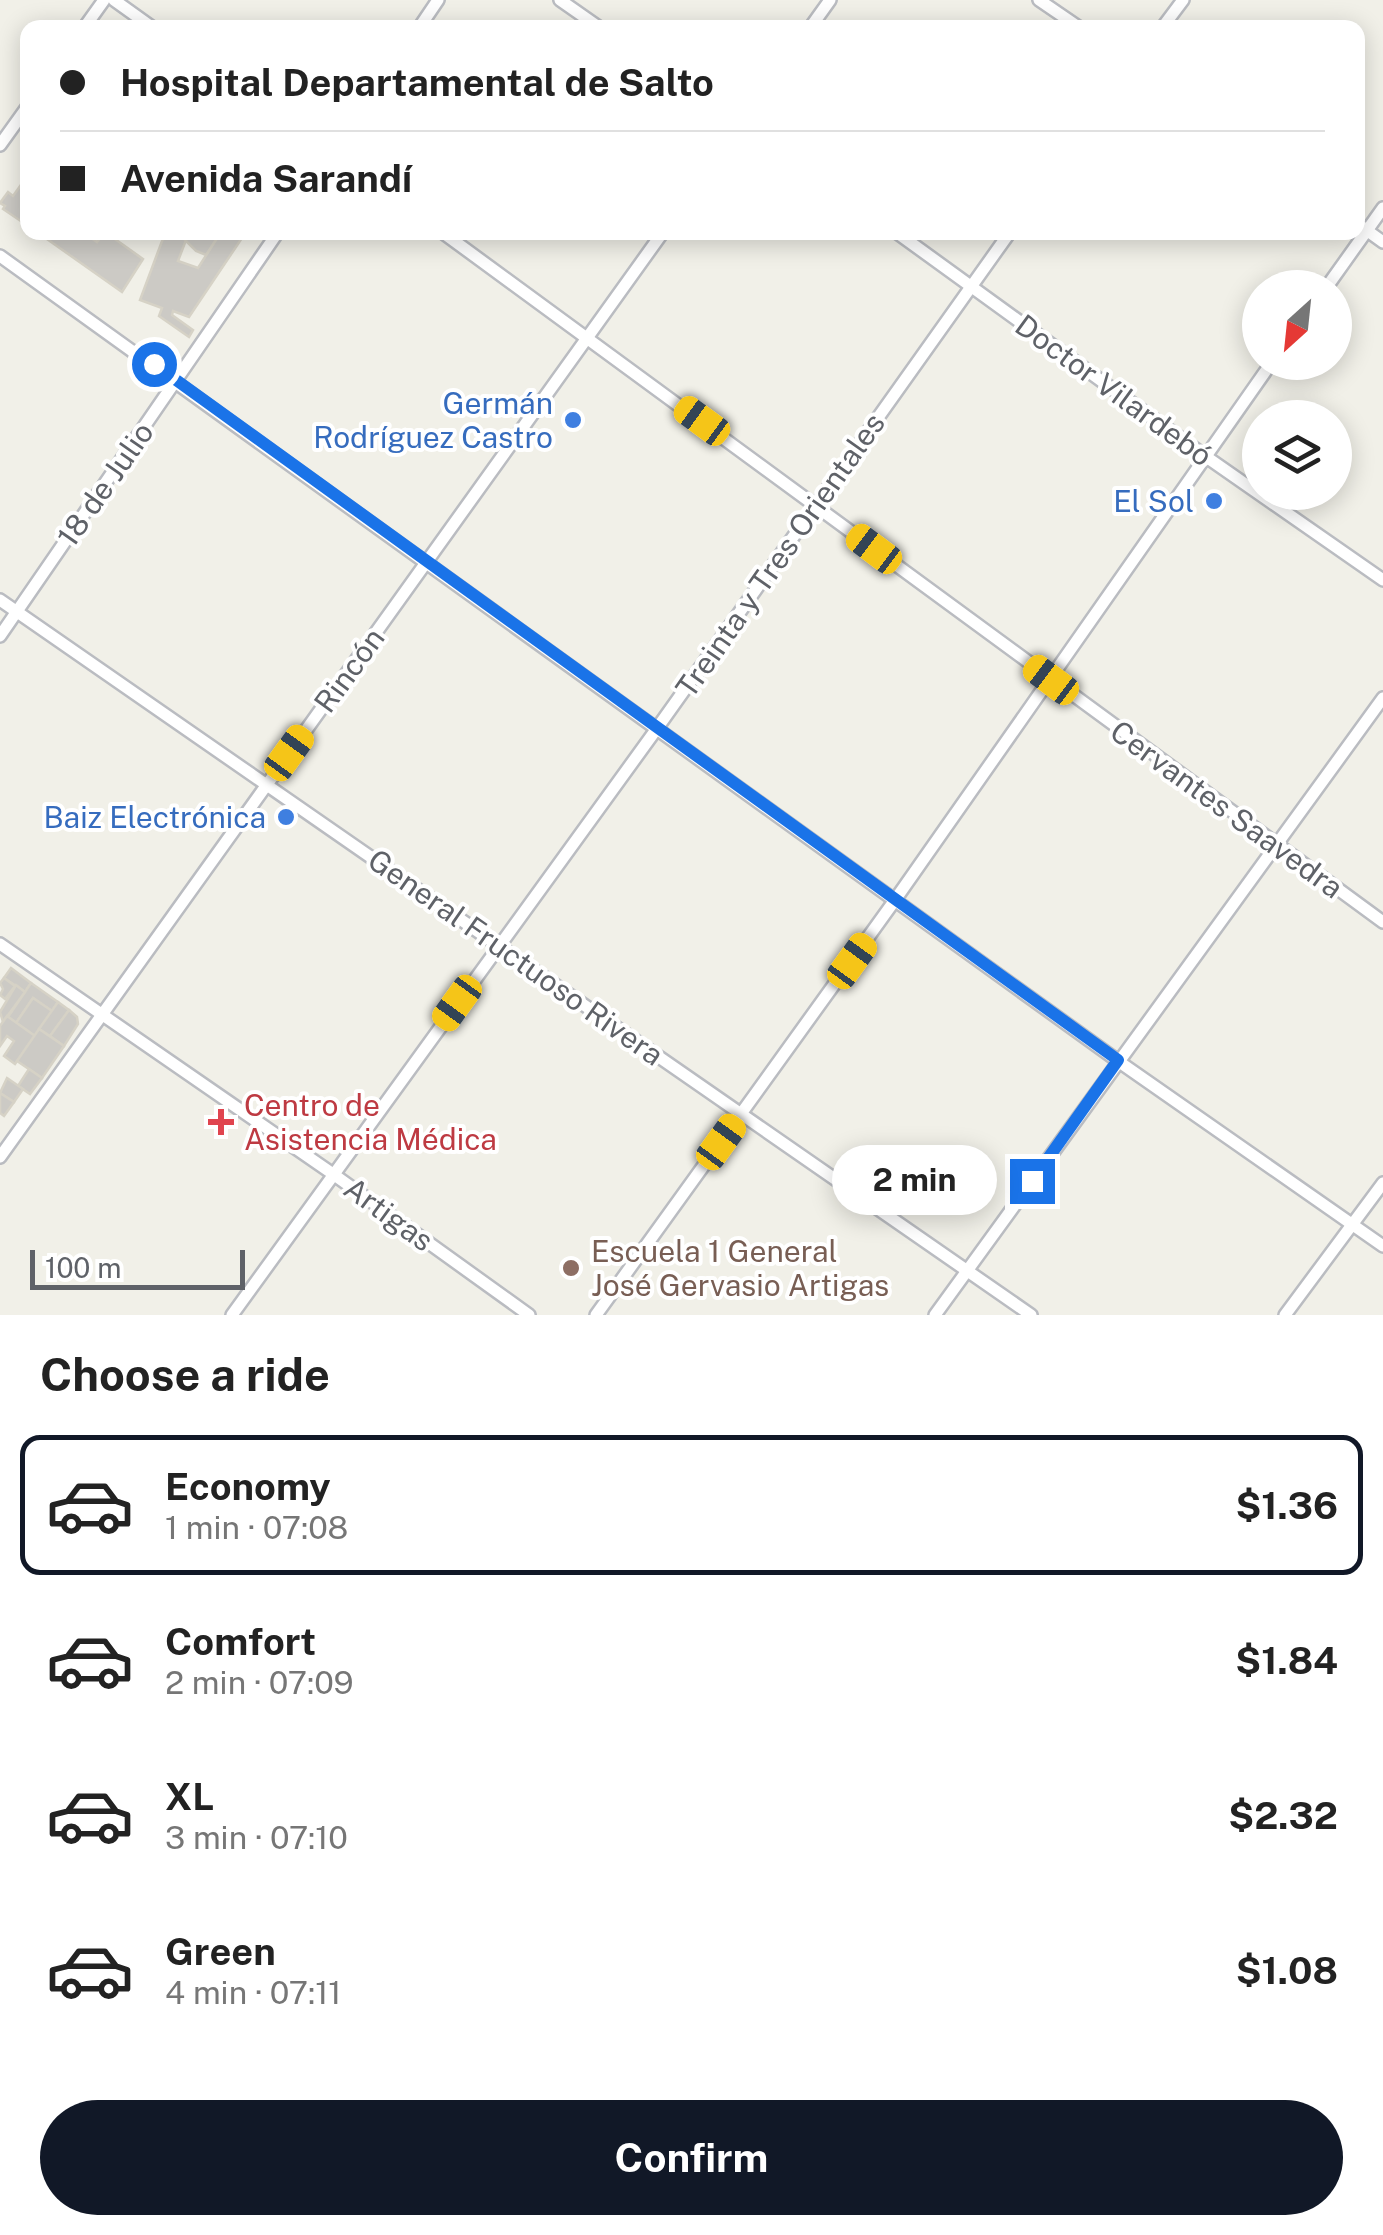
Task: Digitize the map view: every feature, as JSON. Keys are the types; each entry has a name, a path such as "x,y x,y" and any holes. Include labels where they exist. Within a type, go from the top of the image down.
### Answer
{"street":[{"path":"114,0 142,20"},
{"path":"560,0 589,20"},
{"path":"1039,0 1068,20"},
{"path":"0,145 20,117"},
{"name":"18 de Julio","path":"0,636 272,240"},
{"name":"Cervantes Saavedra","path":"453,240 1383,922"},
{"name":"Rincón","path":"0,1156 5,1139 102,1014 657,240"},
{"name":"Doctor Vilardebó","path":"907,240 1383,580"},
{"name":"Treinta y Tres Orientales","path":"232,1315 1004,240"},
{"path":"1337,270 1354,240"},
{"path":"0,256 1118,1060 1383,1246"},
{"path":"596,1315 896,900 1259,380"},
{"name":"General Fructuoso Rivera","path":"0,600 1032,1315"},
{"path":"936,1315 1383,698"},
{"name":"Artigas","path":"0,944 530,1315"},
{"path":"1285,1315 1383,1183"}],"building":[{"path":"20,186 20,221 0,203 8,192 13,196"},
{"path":"48,240 116,240 143,259 122,292"},
{"path":"185,240 216,240 206,255"},
{"path":"186,240 178,261 198,268 216,240 241,240 189,317 173,311 172,315 193,330 189,337 159,316 162,308 140,300 162,241"},
{"path":"11,968 31,983 25,992 4,978"},
{"path":"4,978 15,986 5,999 0,995"},
{"path":"31,983 58,1002 52,1011 33,998 16,1023 8,1017"},
{"path":"16,985 25,992 3,1022 0,1012"},
{"path":"33,998 52,1011 35,1036 16,1023"},
{"path":"58,1002 69,1010 50,1036 39,1029"},
{"path":"69,1010 78,1024 64,1046 50,1036"},
{"path":"7,1016 35,1036 15,1064 4,1056 14,1041 7,1036 0,1046 0,1026"},
{"path":"39,1029 64,1046 42,1078 17,1061"},
{"path":"29,1069 42,1078 30,1094 18,1086"},
{"path":"7,1078 23,1089 14,1102 0,1093"},
{"path":"0,1093 14,1102 4,1116 0,1113"}],"place":[{"name":"Germán Rodríguez Castro","path":"573,420"},
{"name":"El Sol","path":"1214,501"},
{"name":"Baiz Electrónica","path":"286,817"},
{"name":"Centro de Asistencia Médica","path":"221,1122"},
{"name":"Escuela 1 General José Gervasio Artigas","path":"571,1268"}],"route":[{"path":"154,364 1118,1060 1032,1181"}]}
